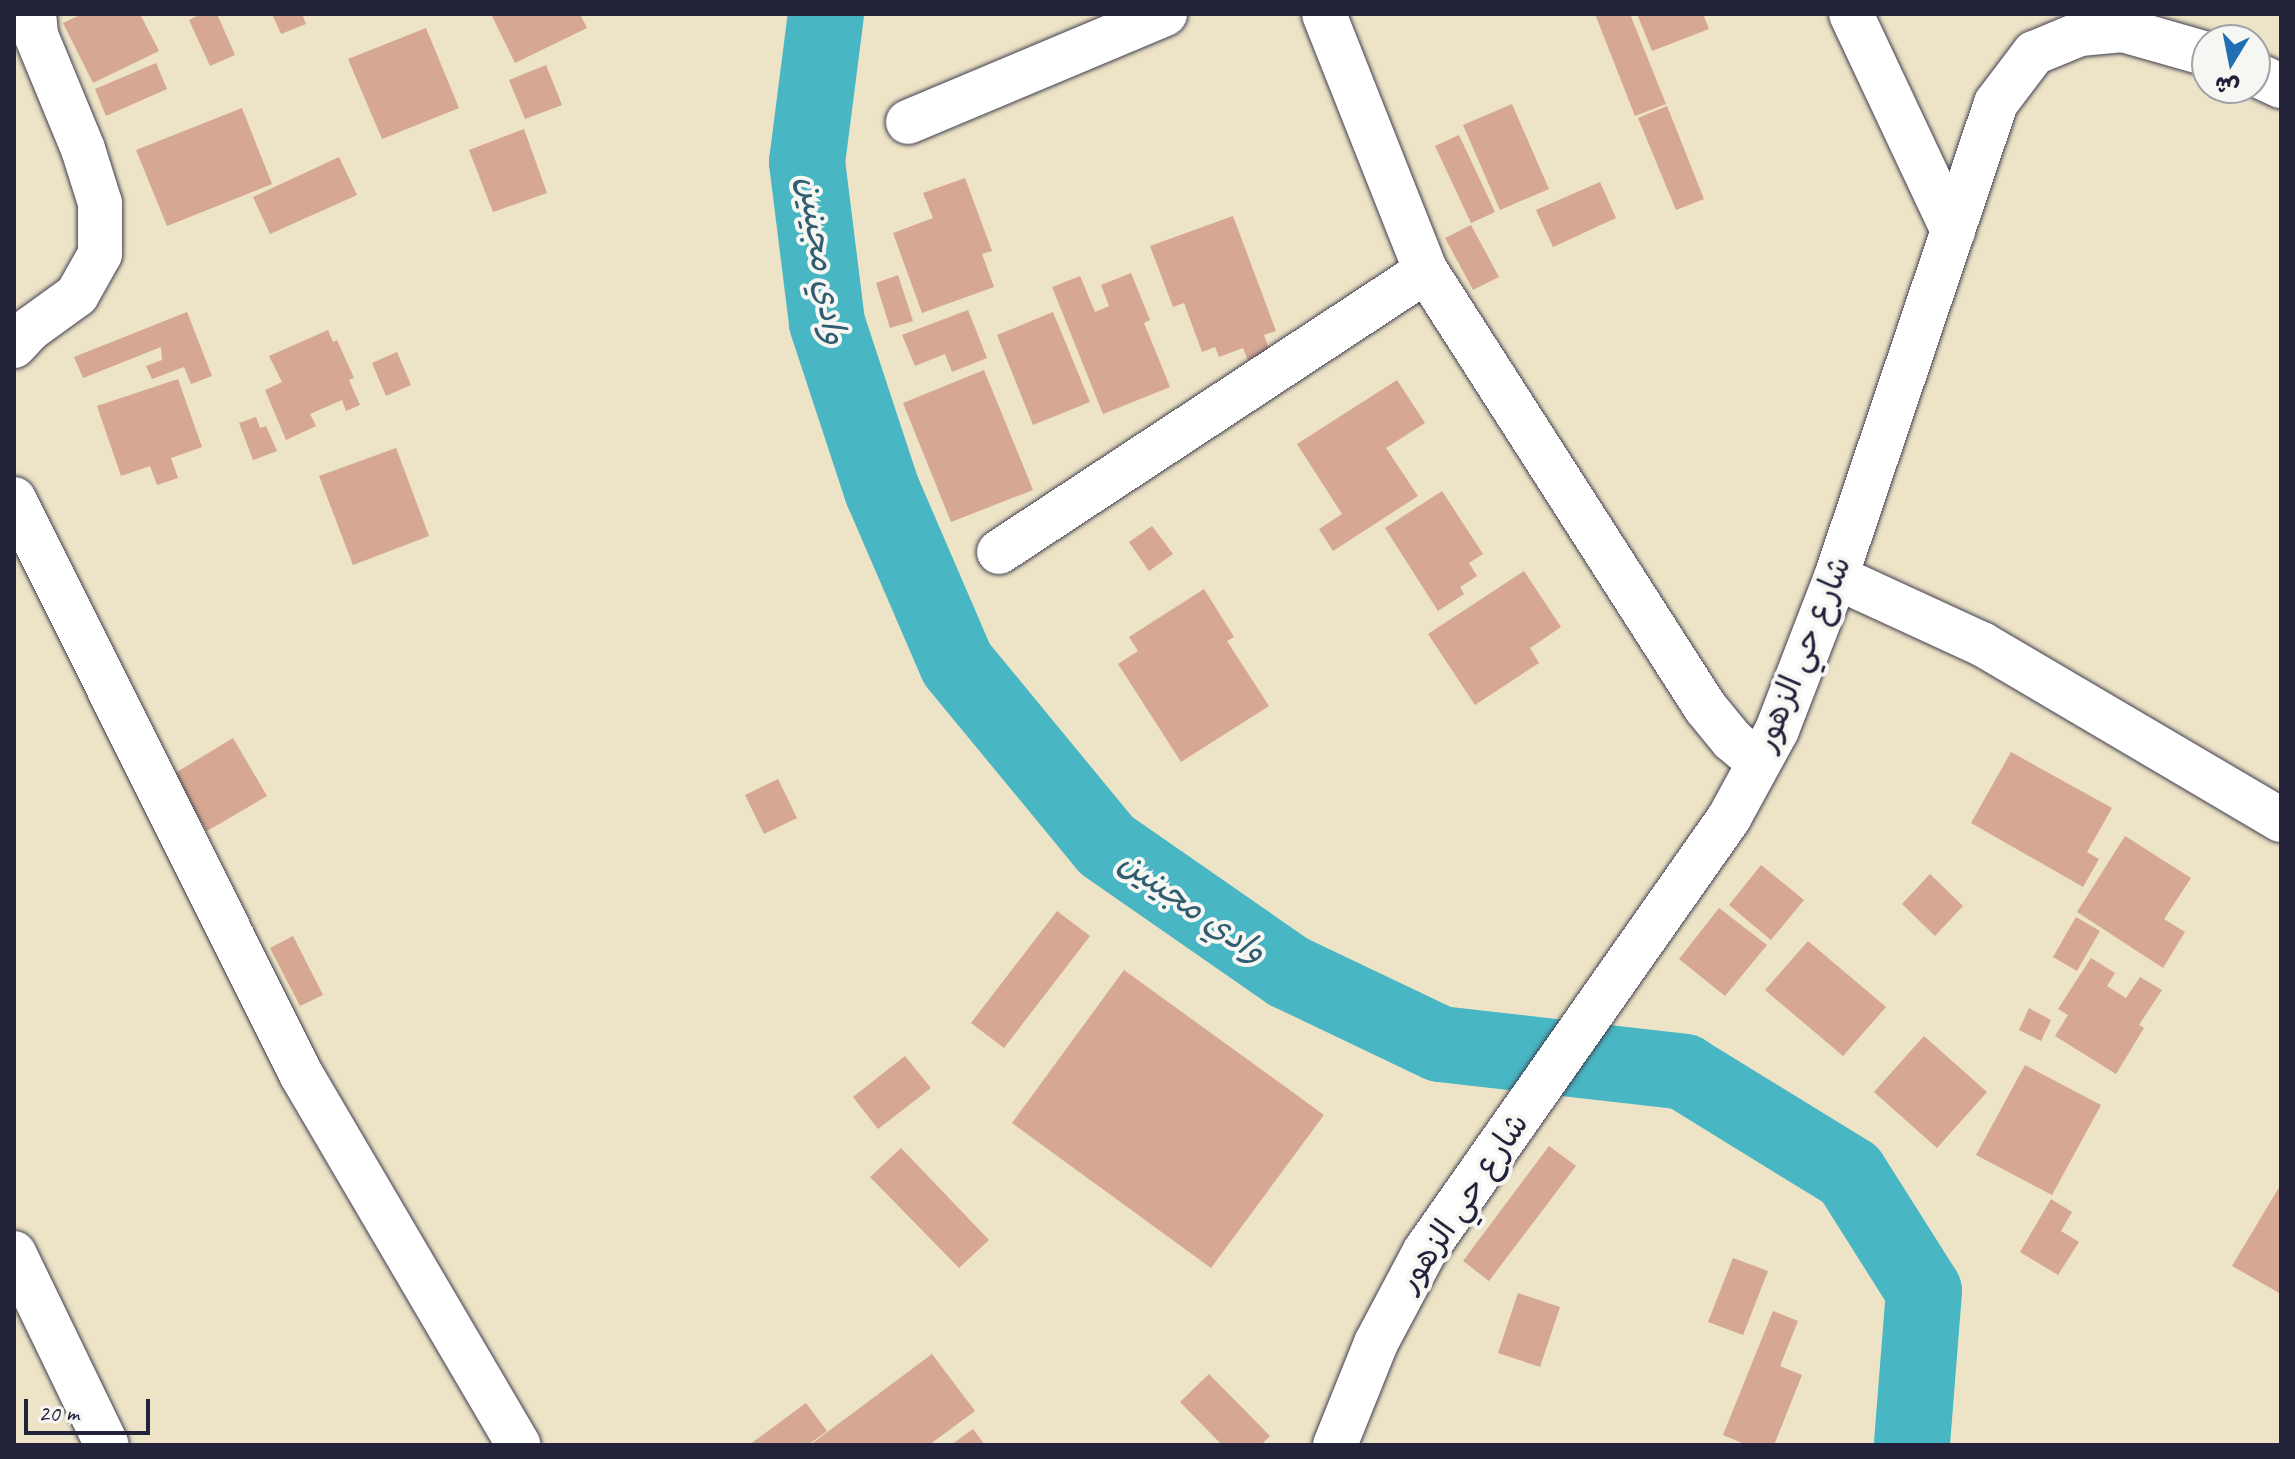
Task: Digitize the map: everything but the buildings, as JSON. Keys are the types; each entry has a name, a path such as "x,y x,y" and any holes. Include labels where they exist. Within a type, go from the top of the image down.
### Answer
{"street":[{"path":"14,346 30,329 77,295 100,254 100,203 83,149 36,35 34,14"},
{"path":"908,122 1165,14"},
{"path":"1324,14 1426,271 1705,707 1732,740 1759,763"},
{"path":"1851,14 1953,231"},
{"name":"شارع حي الزهور","path":"1335,1445 1376,1343 1425,1251 1729,818 1759,763 1798,683 1996,103 2034,53 2080,34 2123,30 2191,49"},
{"path":"999,552 1426,271"},
{"path":"14,499 301,1074 519,1445"},
{"path":"1836,577 1982,644 2281,820"},
{"path":"14,1253 107,1445"}],"waterway":[{"name":"وادي مجينين","path":"826,14 807,162 827,323 882,490 957,664 1106,845 1289,972 1440,1044 1684,1072 1850,1174 1924,1291 1912,1445"}]}
